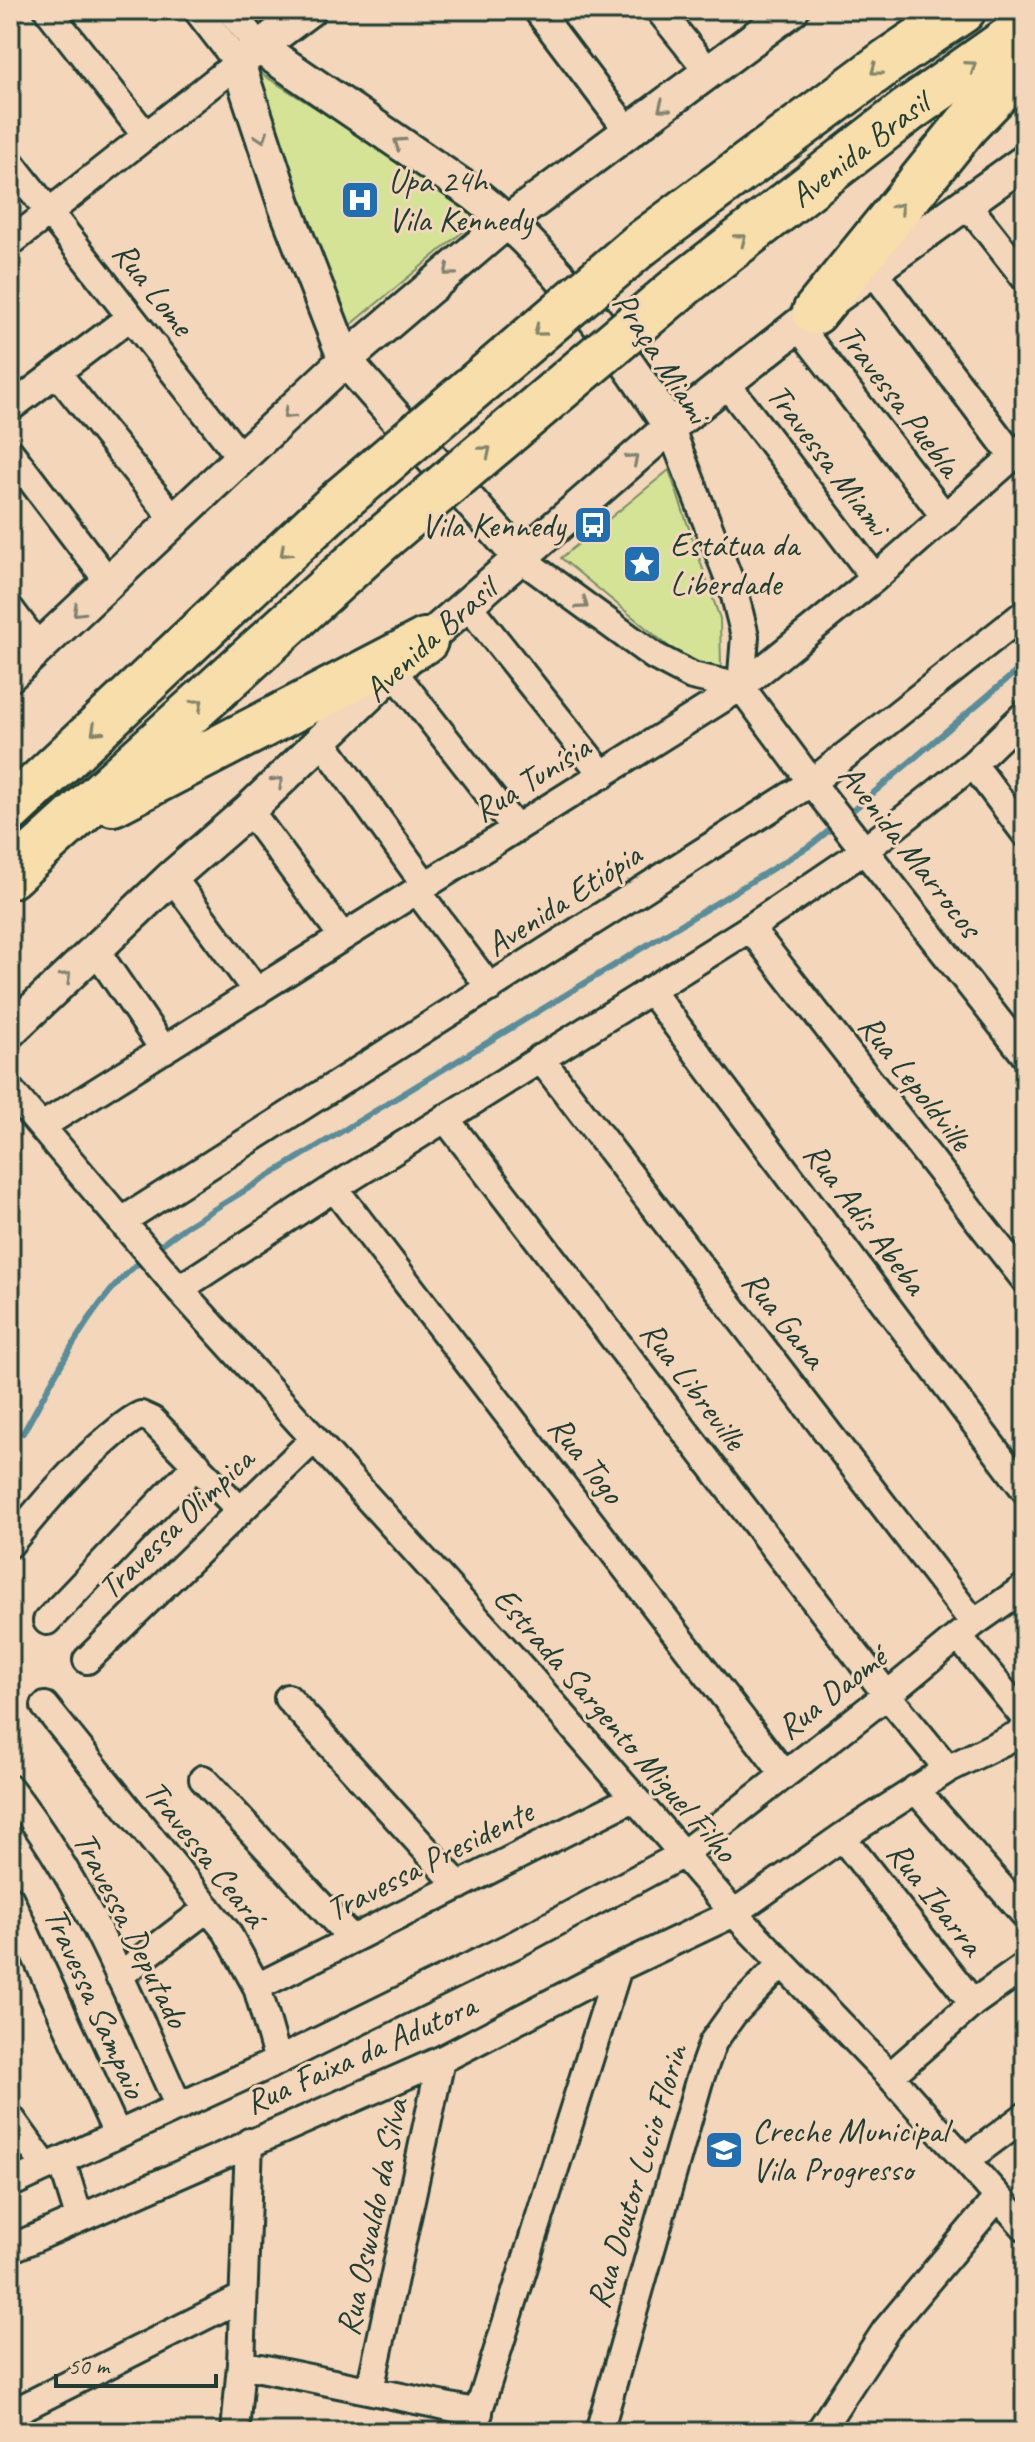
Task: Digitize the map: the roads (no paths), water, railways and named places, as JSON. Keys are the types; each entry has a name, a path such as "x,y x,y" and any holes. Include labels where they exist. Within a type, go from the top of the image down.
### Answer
{"highway":[{"name":"Avenida Brasil","path":"10,810 342,499 641,244 888,61 963,10"},
{"name":"Avenida Brasil","path":"10,876 383,538 680,287 907,111 1025,28"},
{"path":"807,319 967,124 1025,64"},
{"path":"57,832 425,641"}],"street":[{"path":"48,10 146,136"},
{"path":"197,10 248,55"},
{"path":"230,10 248,55 285,206 345,360 520,558 654,656 692,676 741,687"},
{"path":"10,243 309,10"},
{"path":"537,10 629,132"},
{"path":"659,10 709,72"},
{"path":"10,675 345,360 508,221 709,72 781,13"},
{"name":"Praça Miami","path":"248,55 474,194 508,221 562,280 630,366 670,427 734,592 745,636 741,687"},
{"name":"Avenida Brasil","path":"10,1031 172,877 249,810 425,641 670,427 807,319 1025,161"},
{"name":"Rua Lome","path":"10,162 241,458"},
{"path":"966,203 1025,278"},
{"path":"873,271 1019,451"},
{"path":"10,408 130,317"},
{"name":"Travessa Puebla","path":"807,319 945,517"},
{"path":"57,373 174,519"},
{"name":"Travessa Miami","path":"726,383 875,578"},
{"name":"Rua Tunísia","path":"42,1126 741,687 875,578 1019,451"},
{"path":"10,452 108,581"},
{"path":"467,604 603,775"},
{"path":"10,609 39,648"},
{"name":"Avenida Etiópia","path":"122,1221 490,988 816,788 1025,613"},
{"path":"393,671 516,829"},
{"name":"Avenida Marrocos","path":"741,687 1025,1055"},
{"path":"179,1289 334,1188 750,928 859,843 973,764 1025,714"},
{"path":"322,741 490,988"},
{"path":"973,764 1025,833"},
{"path":"249,810 343,937"},
{"path":"172,877 257,992"},
{"name":"Rua Lepoldville","path":"750,928 1025,1280"},
{"path":"95,949 164,1050"},
{"name":"Rua Adis Abeba","path":"650,990 1025,1490"},
{"name":"Rua Gana","path":"540,1058 967,1630 1025,1718"},
{"path":"10,1090 122,1221"},
{"name":"Rua Libreville","path":"445,1118 887,1695 948,1769"},
{"name":"Rua Togo","path":"334,1188 784,1774"},
{"name":"Estrada Sargento Miguel Filho","path":"122,1221 179,1289 526,1673 734,1913 890,2076 1025,2227"},
{"path":"10,1544 50,1494 91,1453 132,1418 141,1415 152,1420 240,1510"},
{"name":"Travessa Olimpica","path":"87,1660 314,1439"},
{"path":"47,1621 197,1464"},
{"name":"Rua Daomé","path":"683,1854 1025,1587"},
{"path":"288,1698 459,1886"},
{"name":"Travessa Ceará","path":"45,1706 235,1944 257,1987 278,2061"},
{"name":"Rua Faixa da Adutora","path":"10,2249 441,2060 618,1968 734,1913 915,1789 1025,1731"},
{"path":"203,1779 352,1939"},
{"name":"Travessa Deputado","path":"10,1789 60,1859 84,1900 179,2107"},
{"path":"915,1789 1025,1915"},
{"name":"Travessa Presidente","path":"257,1987 633,1798"},
{"name":"Rua Ibarra","path":"842,1837 973,2003"},
{"name":"Rua Faixa da Adutora","path":"10,2184 278,2061 516,1944 683,1854"},
{"name":"Travessa Sampaio","path":"10,1899 117,2134"},
{"path":"119,1976 208,1908"},
{"name":"Rua Doutor Lucio Florin","path":"599,2432 699,2081 713,2042 733,2014 782,1963"},
{"path":"890,2076 973,2003 1025,1966"},
{"path":"241,2364 370,2390 476,2422 618,1968"},
{"name":"Rua Oswaldo da Silva","path":"370,2390 441,2060"},
{"path":"966,2160 1025,2116"},
{"path":"10,2117 54,2164 79,2217"},
{"path":"235,2432 241,2364 249,2142"},
{"path":"819,2432 886,2330 998,2197"},
{"path":"10,2414 243,2297"}],"waterway":[{"path":"845,817 1025,664"},
{"path":"154,1250 185,1227 811,845 837,824"},
{"path":"23,1433 92,1315 126,1274 146,1257"}],"place":[{"name":"Upa 24h Vila Kennedy","path":"360,200"},
{"name":"Vila Kennedy","path":"593,525"},
{"name":"Estátua da Liberdade","path":"642,564"},
{"name":"Creche Municipal Vila Progresso","path":"724,2150"}]}
